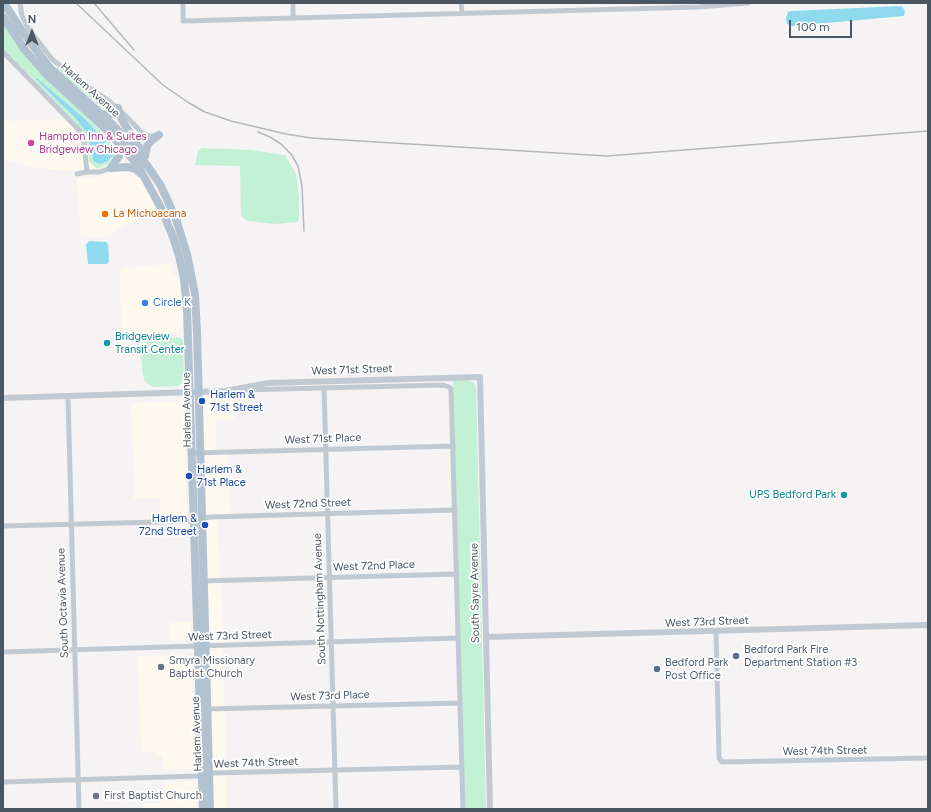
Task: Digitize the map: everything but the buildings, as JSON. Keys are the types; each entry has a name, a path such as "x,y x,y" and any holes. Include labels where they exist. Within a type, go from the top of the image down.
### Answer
{"main road":[{"name":"Harlem Avenue","path":"4,3 22,31 50,68 125,137 150,168 161,186 183,236 193,278 196,309 194,392"},
{"name":"Harlem Avenue","path":"3,17 25,50 45,73 96,119 119,142 137,164 155,195 168,225 182,268 194,392 206,775 210,809"},
{"path":"102,115 111,114 118,108 122,120 145,156 150,168"},
{"path":"145,156 147,146 158,136"},
{"path":"111,168 119,156 119,142"},
{"path":"111,168 131,168 139,172 146,179"},
{"name":"Harlem Avenue","path":"203,809 206,775"}],"street":[{"path":"20,3 22,16 28,28 52,58 76,78 98,92 118,108 142,133 150,136 158,136"},
{"path":"183,3 183,21 699,7 748,3"},
{"path":"293,3 293,18"},
{"path":"461,3 462,13"},
{"path":"3,52 79,130 84,143 86,172"},
{"path":"77,174 86,172 100,172 111,168"},
{"name":"West 71st Street","path":"225,391 268,383 480,377"},
{"name":"South Sayre Avenue","path":"480,377 490,809"},
{"name":"West 71st Street","path":"3,398 324,388 449,387"},
{"name":"South Sayre Avenue","path":"449,387 452,392 454,446 463,809"},
{"name":"South Nottingham Avenue","path":"324,388 336,809"},
{"name":"South Octavia Avenue","path":"68,396 79,809"},
{"name":"West 71st Place","path":"196,453 454,446"},
{"name":"West 72nd Street","path":"3,526 160,522 210,517 455,510"},
{"name":"West 72nd Place","path":"200,581 457,574"},
{"name":"West 73rd Street","path":"486,637 716,632 928,625"},
{"name":"West 74th Street","path":"716,632 718,754 722,762 928,758"},
{"name":"West 73rd Street","path":"3,652 458,638"},
{"name":"West 73rd Place","path":"204,710 460,703"},
{"name":"West 74th Street","path":"3,782 462,767"}],"shaded area":[{"path":"73,119 82,131 92,164 96,168 68,171 29,167 3,159 3,121"},
{"path":"117,170 131,170 139,176 158,210 112,233 111,237 81,237 76,179 106,175"},
{"path":"172,263 173,273 179,278 180,283 183,307 182,327 178,332 121,333 121,270 124,268"},
{"path":"234,393 234,419 216,420 216,449 228,449 230,518 218,519 223,637 227,809 213,809 201,399 206,395"},
{"path":"183,401 187,515 160,517 160,498 134,499 131,403"},
{"path":"191,622 191,640 170,642 170,623"},
{"path":"190,655 197,769 163,769 162,756 155,756 154,751 141,752 138,656"},
{"path":"196,781 196,809 143,809 143,803 164,802 164,782"}],"green space":[{"path":"3,22 46,78 114,145 116,149 115,156 108,164 96,168 89,161 86,140 77,124 3,48","holes":["37,78 86,120 113,151 111,158 105,163 95,163 93,160 89,138 86,132 77,120 38,81"]},
{"path":"58,67 106,102 108,106 107,109 103,109 56,69"},
{"path":"202,148 250,150 285,155 296,174 299,198 299,220 297,222 276,224 247,221 241,215 240,166 195,165 198,151"},
{"path":"179,337 183,340 184,380 178,386 154,387 149,385 145,381 143,375 141,357 142,343 146,341"},
{"path":"453,380 469,380 474,383 476,387 486,809 464,809"}],"water":[{"path":"901,6 905,11 904,16 792,26 787,24 786,18 788,12 791,11"},
{"path":"37,78 86,120 113,151 112,156 108,161 101,164 96,163 93,160 89,138 86,132 77,120 36,79"},
{"path":"89,241 106,242 108,244 109,261 107,264 88,264 86,245"}],"railway":[{"path":"76,3 163,85 189,103 205,112 231,121 286,134 311,138 607,156 928,131"},
{"path":"94,3 134,50"},
{"path":"258,132 281,144 291,154 298,166 302,186 304,231"}],"place":[{"name":"Hampton Inn & Suites Bridgeview Chicago","path":"31,143"},
{"name":"La Michoacana","path":"105,214"},
{"name":"Circle K","path":"145,303"},
{"name":"Bridgeview Transit Center","path":"107,343"},
{"name":"Harlem & 71st Street","path":"202,401"},
{"name":"Harlem & 71st Place","path":"189,476"},
{"name":"UPS Bedford Park","path":"844,495"},
{"name":"Harlem & 72nd Street","path":"205,525"},
{"name":"Bedford Park Fire Department Station #3","path":"736,656"},
{"name":"Smyra Missionary Baptist Church","path":"161,667"},
{"name":"Bedford Park Post Office","path":"657,669"},
{"name":"First Baptist Church","path":"96,796"}]}
